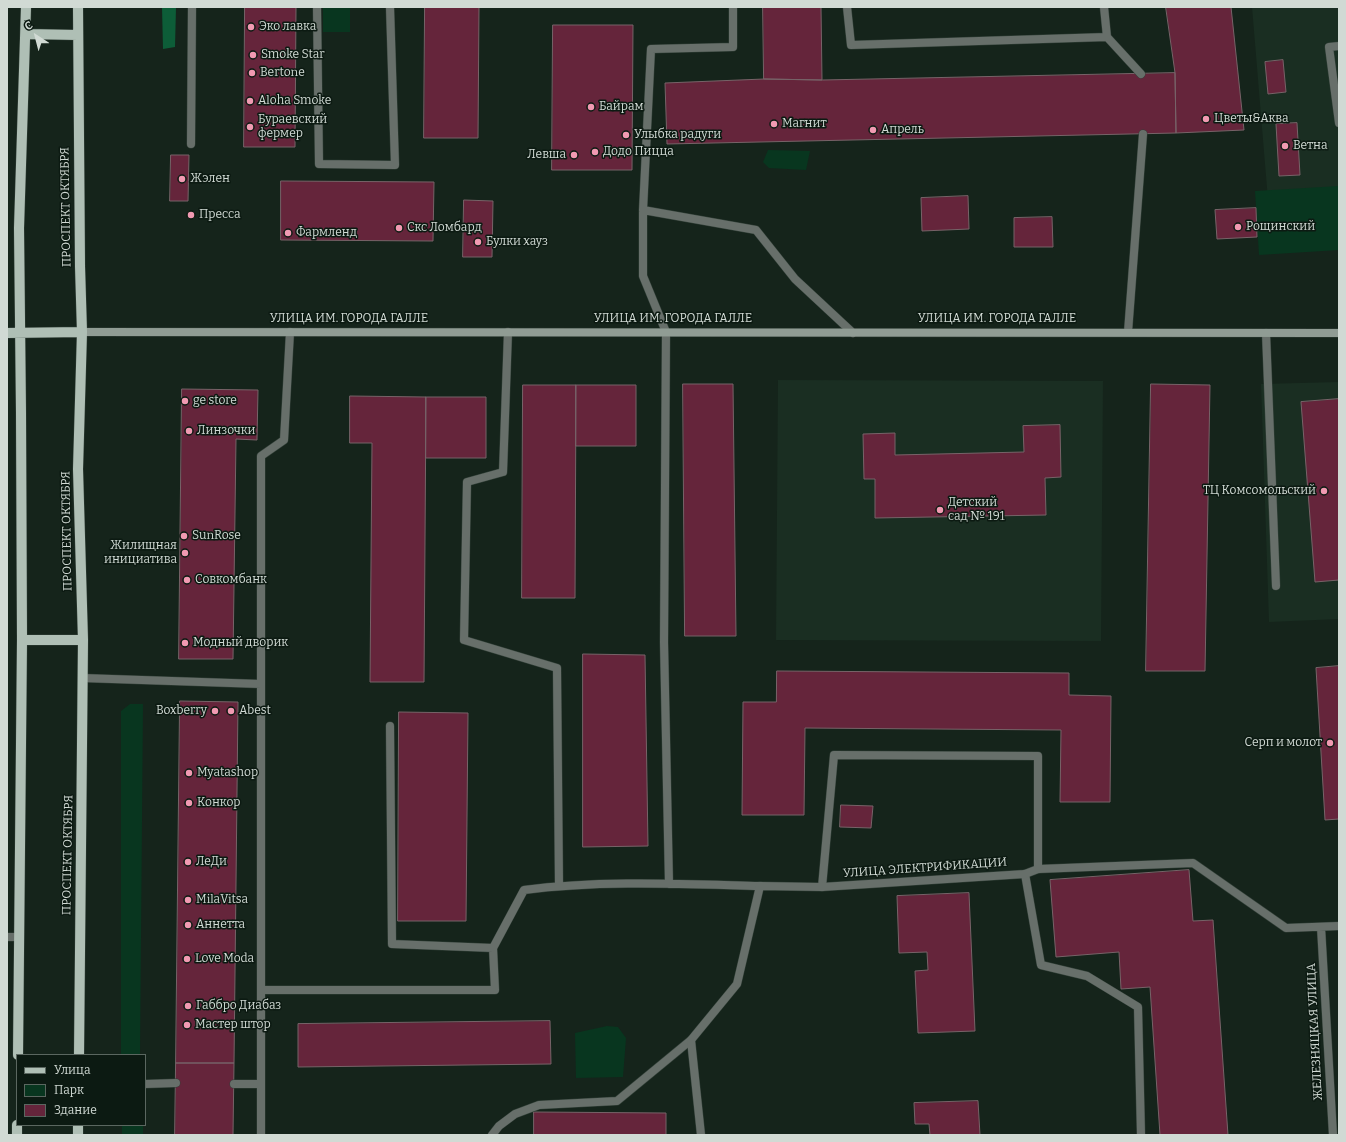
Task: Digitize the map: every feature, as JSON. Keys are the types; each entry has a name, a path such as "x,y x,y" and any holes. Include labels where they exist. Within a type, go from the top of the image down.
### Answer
{"main road":[{"path":"18,1054 22,640 19,228 26,7"},
{"name":"ПРОСПЕКТ ОКТЯБРЯ","path":"78,7 82,332 78,469 83,640 79,1054"},
{"path":"26,34 78,35"},
{"name":"УЛИЦА ИМ. ГОРОДА ГАЛЛЕ","path":"7,333 1339,333"},
{"path":"22,640 83,640"}],"street":[{"path":"192,7 192,144"},
{"path":"317,7 319,164 395,165 390,7"},
{"path":"669,884 664,642 666,332 644,276 643,210 651,49 733,47 733,7"},
{"path":"847,7 851,45 1107,37"},
{"path":"1104,7 1107,37 1140,74"},
{"path":"1339,46 1329,47 1339,123"},
{"path":"1128,332 1143,134"},
{"path":"643,210 756,230 795,279 853,333"},
{"path":"261,1135 261,456 284,440 290,332"},
{"path":"508,332 503,472 467,482 464,640 557,668 559,886"},
{"path":"1266,333 1276,586"},
{"path":"82,678 261,684"},
{"path":"261,990 495,990 493,948 392,944 390,726"},
{"path":"822,887 834,755 1038,756 1038,869"},
{"name":"УЛИЦА ЭЛЕКТРИФИКАЦИИ","path":"493,948 524,890 559,886 669,884 822,887 1025,874 1038,869 1193,863 1286,928 1339,926"},
{"path":"1025,874 1041,964 1087,976 1138,1007 1141,1135"},
{"path":"492,1135 499,1126 515,1114 539,1105 617,1101 691,1040 737,984 760,886"},
{"name":"ЖЕЛЕЗНЯЦКАЯ УЛИЦА","path":"1321,927 1333,1135"},
{"path":"7,937 19,937"},
{"path":"691,1040 701,1135"},
{"path":"146,1084 176,1083"},
{"path":"234,1084 262,1084"}],"shaded area":[{"path":"1252,7 1339,7 1339,194 1268,200"},
{"name":"Детский сад № 191","path":"778,380 1103,381 1101,641 776,640"},
{"path":"1339,382 1339,619 1269,622 1261,384"}],"green space":[{"path":"162,7 176,7 175,47 163,49"},
{"path":"323,7 350,7 350,32 323,32"},
{"path":"768,150 810,151 806,170 769,168 763,162"},
{"path":"1339,186 1339,250 1259,255 1255,191"},
{"path":"130,704 143,704 140,1054 121,1054 121,711"},
{"path":"607,1026 618,1027 626,1038 623,1077 576,1078 575,1033"},
{"path":"122,1126 143,1126 143,1135 122,1135"}],"building":[{"path":"245,7 296,7 295,147 244,147"},
{"path":"425,7 479,7 478,138 424,138"},
{"path":"763,7 821,7 822,80 764,79"},
{"path":"1166,7 1231,7 1244,130 1176,133 1175,73"},
{"path":"553,25 633,25 632,170 552,170"},
{"path":"1283,60 1286,92 1268,94 1265,62"},
{"path":"1175,73 1176,133 667,144 665,83 764,79 822,80"},
{"path":"1297,123 1300,175 1279,176 1276,124"},
{"path":"171,155 189,155 188,201 170,201"},
{"path":"281,181 434,182 433,241 281,240"},
{"path":"968,196 969,229 922,231 921,198"},
{"path":"464,200 493,201 492,257 463,257"},
{"path":"1256,208 1257,237 1217,239 1215,210"},
{"path":"1052,217 1053,247 1014,247 1014,218"},
{"path":"683,384 733,384 736,636 685,636"},
{"path":"1151,384 1210,385 1205,671 1146,671"},
{"path":"523,385 576,385 575,598 522,598"},
{"path":"576,385 636,385 636,446 576,446"},
{"path":"182,389 258,390 257,440 236,439 233,659 179,659"},
{"path":"350,396 426,397 424,682 370,682 372,443 350,443"},
{"path":"426,397 486,397 486,458 426,458"},
{"name":"ТЦ Комсомольский","path":"1339,399 1339,580 1315,582 1301,402"},
{"path":"1060,425 1061,477 1045,478 1046,515 875,518 875,479 864,479 863,434 895,433 895,455 1024,452 1023,426"},
{"path":"583,654 645,655 648,846 583,847"},
{"name":"Серп и молот","path":"1339,666 1339,819 1325,820 1316,668"},
{"path":"777,671 1069,673 1069,695 1111,696 1110,802 1060,802 1061,730 805,728 804,815 742,815 743,702 776,702"},
{"path":"180,701 238,702 234,1063 176,1063"},
{"path":"399,712 468,713 466,921 398,921"},
{"path":"841,805 873,806 871,828 840,827"},
{"path":"1189,870 1193,921 1213,920 1228,1135 1160,1135 1150,987 1121,989 1119,952 1056,957 1050,880"},
{"path":"969,893 975,1031 918,1033 915,971 928,970 927,952 899,953 897,896"},
{"path":"550,1021 551,1064 298,1067 298,1024"},
{"path":"176,1063 234,1063 233,1135 175,1135"},
{"path":"978,1101 980,1135 930,1135 929,1124 915,1124 914,1103"},
{"path":"534,1112 666,1113 666,1135 534,1135"}],"place":[{"name":"Эко лавка","path":"251,27"},
{"name":"Smoke Star","path":"253,55"},
{"name":"Bertone","path":"252,73"},
{"name":"Aloha Smoke","path":"250,101"},
{"name":"Байрам","path":"591,107"},
{"name":"Цветы&Аква","path":"1206,119"},
{"name":"Магнит","path":"774,124"},
{"name":"Бураевский фермер","path":"250,127"},
{"name":"Апрель","path":"873,130"},
{"name":"Улыбка радуги","path":"626,135"},
{"name":"Ветна","path":"1285,146"},
{"name":"Додо Пицца","path":"595,152"},
{"name":"Левша","path":"574,155"},
{"name":"Жэлен","path":"182,179"},
{"name":"Пресса","path":"191,215"},
{"name":"Рощинский","path":"1238,227"},
{"name":"Скс Ломбард","path":"399,228"},
{"name":"Фармленд","path":"288,233"},
{"name":"Булки хауз","path":"478,242"},
{"name":"ge store","path":"185,401"},
{"name":"Линзочки","path":"189,431"},
{"name":"ТЦ Комсомольский","path":"1324,491"},
{"name":"Детский сад № 191","path":"940,510"},
{"name":"SunRose","path":"184,536"},
{"name":"Жилищная инициатива","path":"185,553"},
{"name":"Совкомбанк","path":"187,580"},
{"name":"Модный дворик","path":"185,643"},
{"name":"Boxberry","path":"215,711"},
{"name":"Abest","path":"231,711"},
{"name":"Серп и молот","path":"1330,743"},
{"name":"Myatashop","path":"189,773"},
{"name":"Конкор","path":"189,803"},
{"name":"ЛеДи","path":"188,862"},
{"name":"MilaVitsa","path":"188,900"},
{"name":"Аннетта","path":"188,925"},
{"name":"Love Moda","path":"187,959"},
{"name":"Габбро Диабаз","path":"188,1006"},
{"name":"Мастер штор","path":"187,1025"}]}
